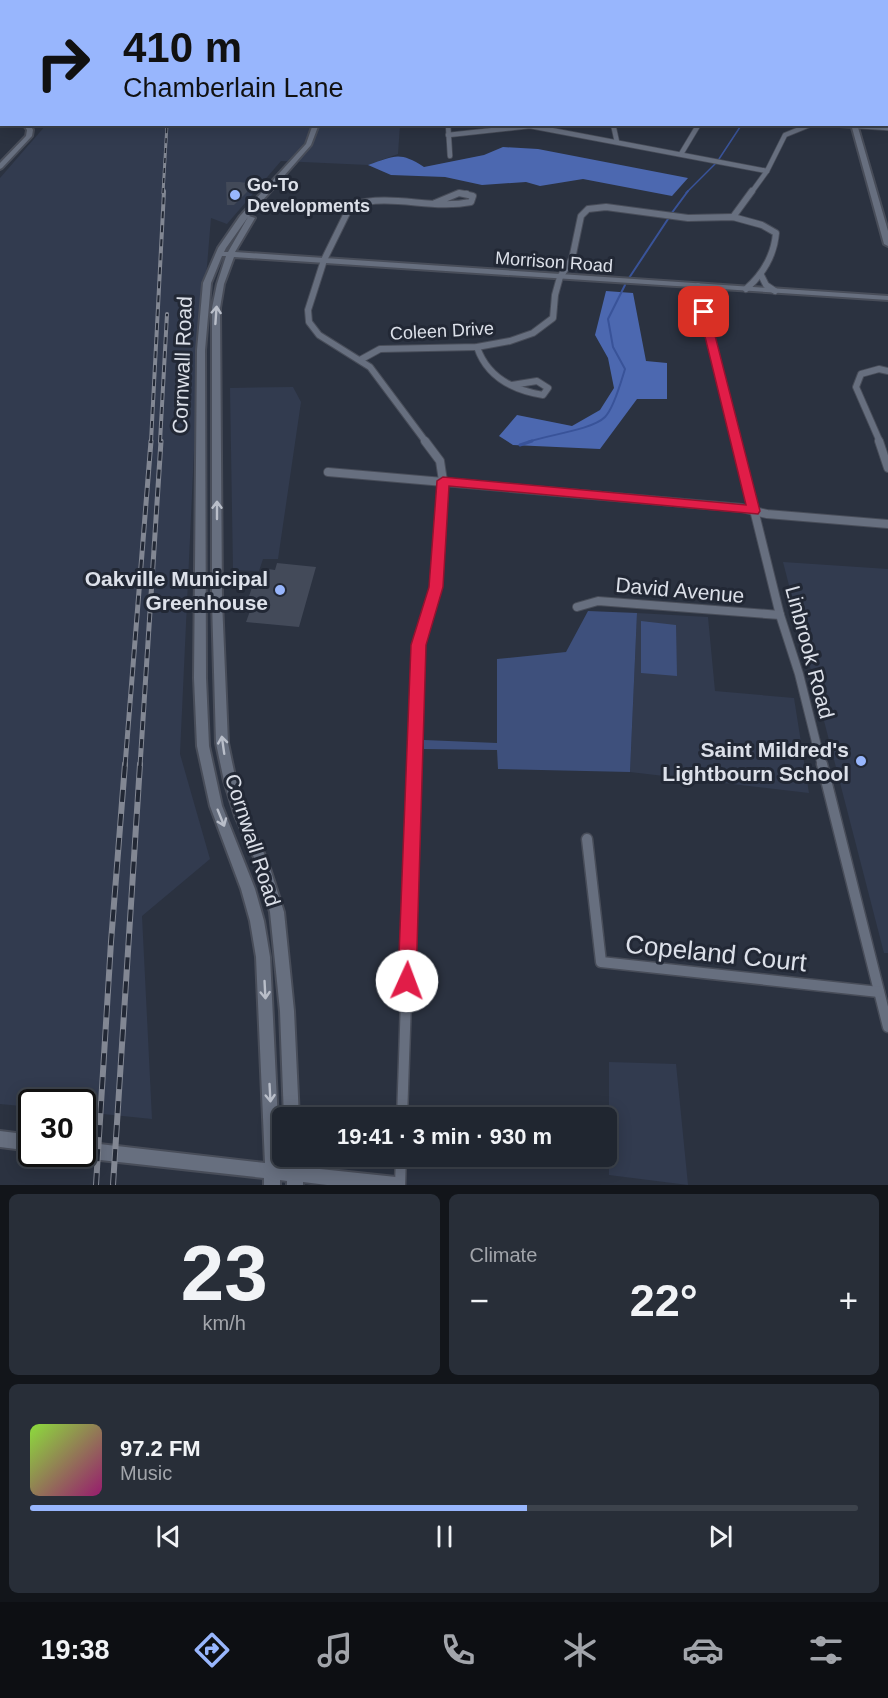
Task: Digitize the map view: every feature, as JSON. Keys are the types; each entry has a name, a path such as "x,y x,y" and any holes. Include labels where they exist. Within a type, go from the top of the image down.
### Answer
{"main road":[{"path":"0,167 29,136 30,130 27,126"},
{"name":"Cornwall Road","path":"272,1179 263,957 257,921 248,889 216,806 203,746 200,678 201,350 207,283 259,202 309,144 315,126"},
{"path":"854,126 888,244"},
{"name":"Cornwall Road","path":"225,254 218,291 215,338 217,644 222,743 230,781 262,862 277,912 287,1011 291,1107"},
{"name":"Morrison Road","path":"225,254 888,298"},
{"path":"0,1139 18,1141"},
{"path":"96,1151 205,1162 272,1179 396,1185"}],"street":[{"path":"448,126 450,156"},
{"path":"448,135 522,126"},
{"path":"535,126 767,171"},
{"path":"614,126 617,142"},
{"path":"681,154 698,126"},
{"path":"746,289 761,275 776,245 776,233 762,225 734,217 767,171 785,135 805,126"},
{"path":"865,126 888,128"},
{"path":"402,1107 418,645 436,587 443,481 441,461 370,367 319,335 309,322 308,310 324,260 351,206 382,198 435,203 461,205 471,202 473,196 460,191 435,203"},
{"name":"Coleen Drive","path":"360,360 380,349 477,347 510,341 546,326 553,318 555,295 560,277 572,259 581,216 588,209 606,207 688,218 734,217"},
{"path":"761,275 766,285 775,291"},
{"name":"Linbrook Road","path":"698,286 780,615 799,674 888,1027"},
{"path":"477,347 485,367 512,385 534,395 543,395 548,388 545,383 539,381 512,385"},
{"path":"888,371 879,369 861,374 856,387 884,451 888,468"},
{"path":"328,472 888,524"},
{"name":"David Avenue","path":"577,607 598,601 780,615"},
{"name":"Copeland Court","path":"587,839 601,962 879,992"},
{"path":"400,1185 401,1167"}],"shaded area":[{"path":"45,126 400,126 398,154 368,165 281,161 227,224 211,218 197,386 180,754 210,859 142,916 152,1119 96,1113 96,1089 18,1089 18,1106 0,1104 0,178"},
{"path":"503,147 538,149 688,178 672,196 583,179 540,186 526,182 482,185 445,177 391,175 368,165 385,159 402,157 424,167 484,155"},
{"path":"606,291 633,293 646,361 667,363 667,399 637,399 600,449 513,445 499,436 517,415 572,426 600,410 614,388 608,358 595,335"},
{"path":"293,387 301,402 278,559 263,559 259,571 233,570 230,388"},
{"name":"Saint Mildred's Lightbourn School","path":"783,562 888,569 888,953 884,953"},
{"path":"588,611 637,613 630,772 498,769 497,750 424,749 424,740 497,743 497,659 566,652"},
{"path":"637,613 708,617 715,691 794,698 809,793 630,772"},
{"path":"641,621 676,625 677,676 641,673"},
{"path":"609,1062 676,1064 688,1185 609,1175 609,1167 617,1167 617,1107 609,1107"}],"building":[{"name":"Go-To Developments","path":"226,182 255,184 234,205 227,205"},
{"name":"Oakville Municipal Greenhouse","path":"277,563 316,567 299,627 246,622 253,603 247,602 256,576 265,577 268,569 275,570"}],"waterway":[{"path":"719,159 741,126"},
{"path":"688,191 716,163"},
{"path":"671,214 688,191"},
{"path":"629,278 668,219"},
{"path":"532,441 599,422 611,408 625,369 613,347 608,319 625,285"},
{"path":"520,445 532,441"},
{"path":"528,442 532,441"}],"railway":[{"path":"163,193 167,126"},
{"path":"151,442 164,191"},
{"path":"160,442 167,314"},
{"path":"125,766 151,441"},
{"path":"140,766 161,441"},
{"path":"96,1185 125,764"},
{"path":"113,1185 140,764"}],"place":[{"name":"Go-To Developments","path":"235,195"},
{"name":"Oakville Municipal Greenhouse","path":"280,590"},
{"name":"Saint Mildred's Lightbourn School","path":"861,761"}],"route":[{"path":"407,981 418,645 436,587 443,481 742,508 754,511 704,312"}]}
